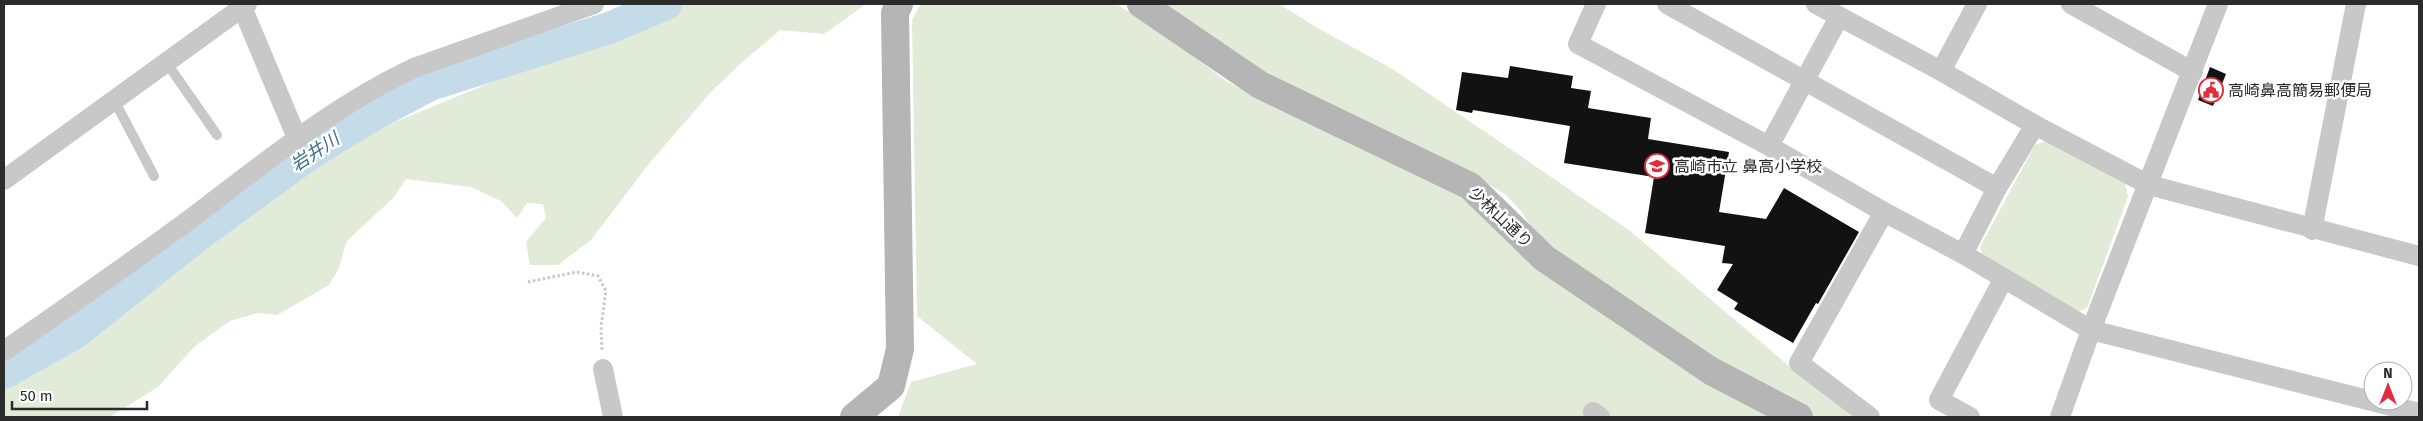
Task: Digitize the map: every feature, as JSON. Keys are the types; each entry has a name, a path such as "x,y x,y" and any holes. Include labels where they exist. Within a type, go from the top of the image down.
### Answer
{"street":[{"path":"4,351 136,260 297,138 385,81 414,68 594,4"},
{"path":"854,417 890,386 900,349 895,13 900,4"},
{"name":"少林山通り","path":"1141,4 1260,86 1470,186 1544,258 1711,371 1799,417"},
{"path":"1596,4 1578,44 1769,146 1884,212 1963,254 2091,330 2419,413"},
{"path":"1667,4 1804,82 1998,188"},
{"path":"1816,4 1941,71 2035,125 2149,185 2312,230 2419,256"},
{"path":"1941,71 1977,4"},
{"path":"2071,4 2193,72"},
{"path":"2060,417 2091,330 2218,4"},
{"path":"2312,230 2356,4"},
{"path":"4,180 244,5 297,138"},
{"path":"1769,146 1840,18"},
{"path":"1963,254 1998,188 2035,125"},
{"path":"1870,417 1800,364 1884,212"},
{"path":"1970,417 1939,400 2004,278"},
{"path":"603,369 613,417"}],"lane":[{"path":"166,62 217,135"},
{"path":"114,100 154,176"}],"path":[{"path":"528,282 577,272 598,276 606,291 601,327 603,369"}],"green space":[{"path":"682,4 866,4 824,34 780,30 711,92 651,161 591,240 558,265 530,265 526,242 546,218 543,204 527,203 517,218 501,201 471,187 406,179 394,197 346,242 339,268 329,285 277,315 257,313 230,321 195,346 158,387 110,417 4,417 4,386 78,339 360,138"},
{"path":"921,4 1116,4 1157,29 1226,81 1263,101 1461,194 1778,417 898,417 911,382 977,364 917,316 912,20"},
{"path":"1152,4 1279,4 1316,27 1394,70 1629,230 1789,366 1859,417 1816,417 1726,369 1540,241 1521,211 1506,195 1477,177 1262,77"},
{"path":"2046,141 2125,183 2128,197 2087,308 2077,312 1982,255 1980,247 2035,145"}],"building":[{"path":"1510,66 1573,76 1571,88 1591,91 1588,108 1651,118 1648,139 1729,152 1719,212 1766,219 1784,188 1859,232 1818,304 1816,303 1793,343 1734,309 1738,303 1717,290 1733,264 1722,263 1725,246 1645,233 1654,177 1564,163 1570,126 1473,110 1472,113 1456,110 1462,72 1508,78"},
{"name":"高崎鼻高簡易郵便局","path":"2210,67 2226,74 2213,106 2198,100"}],"waterway":[{"name":"岩井川","path":"4,373 75,333 201,233 314,151 375,114 430,85 609,28 666,4"}],"place":[{"name":"高崎鼻高簡易郵便局","path":"2211,90"},
{"name":"高崎市立 鼻高小学校","path":"1657,166"}]}
